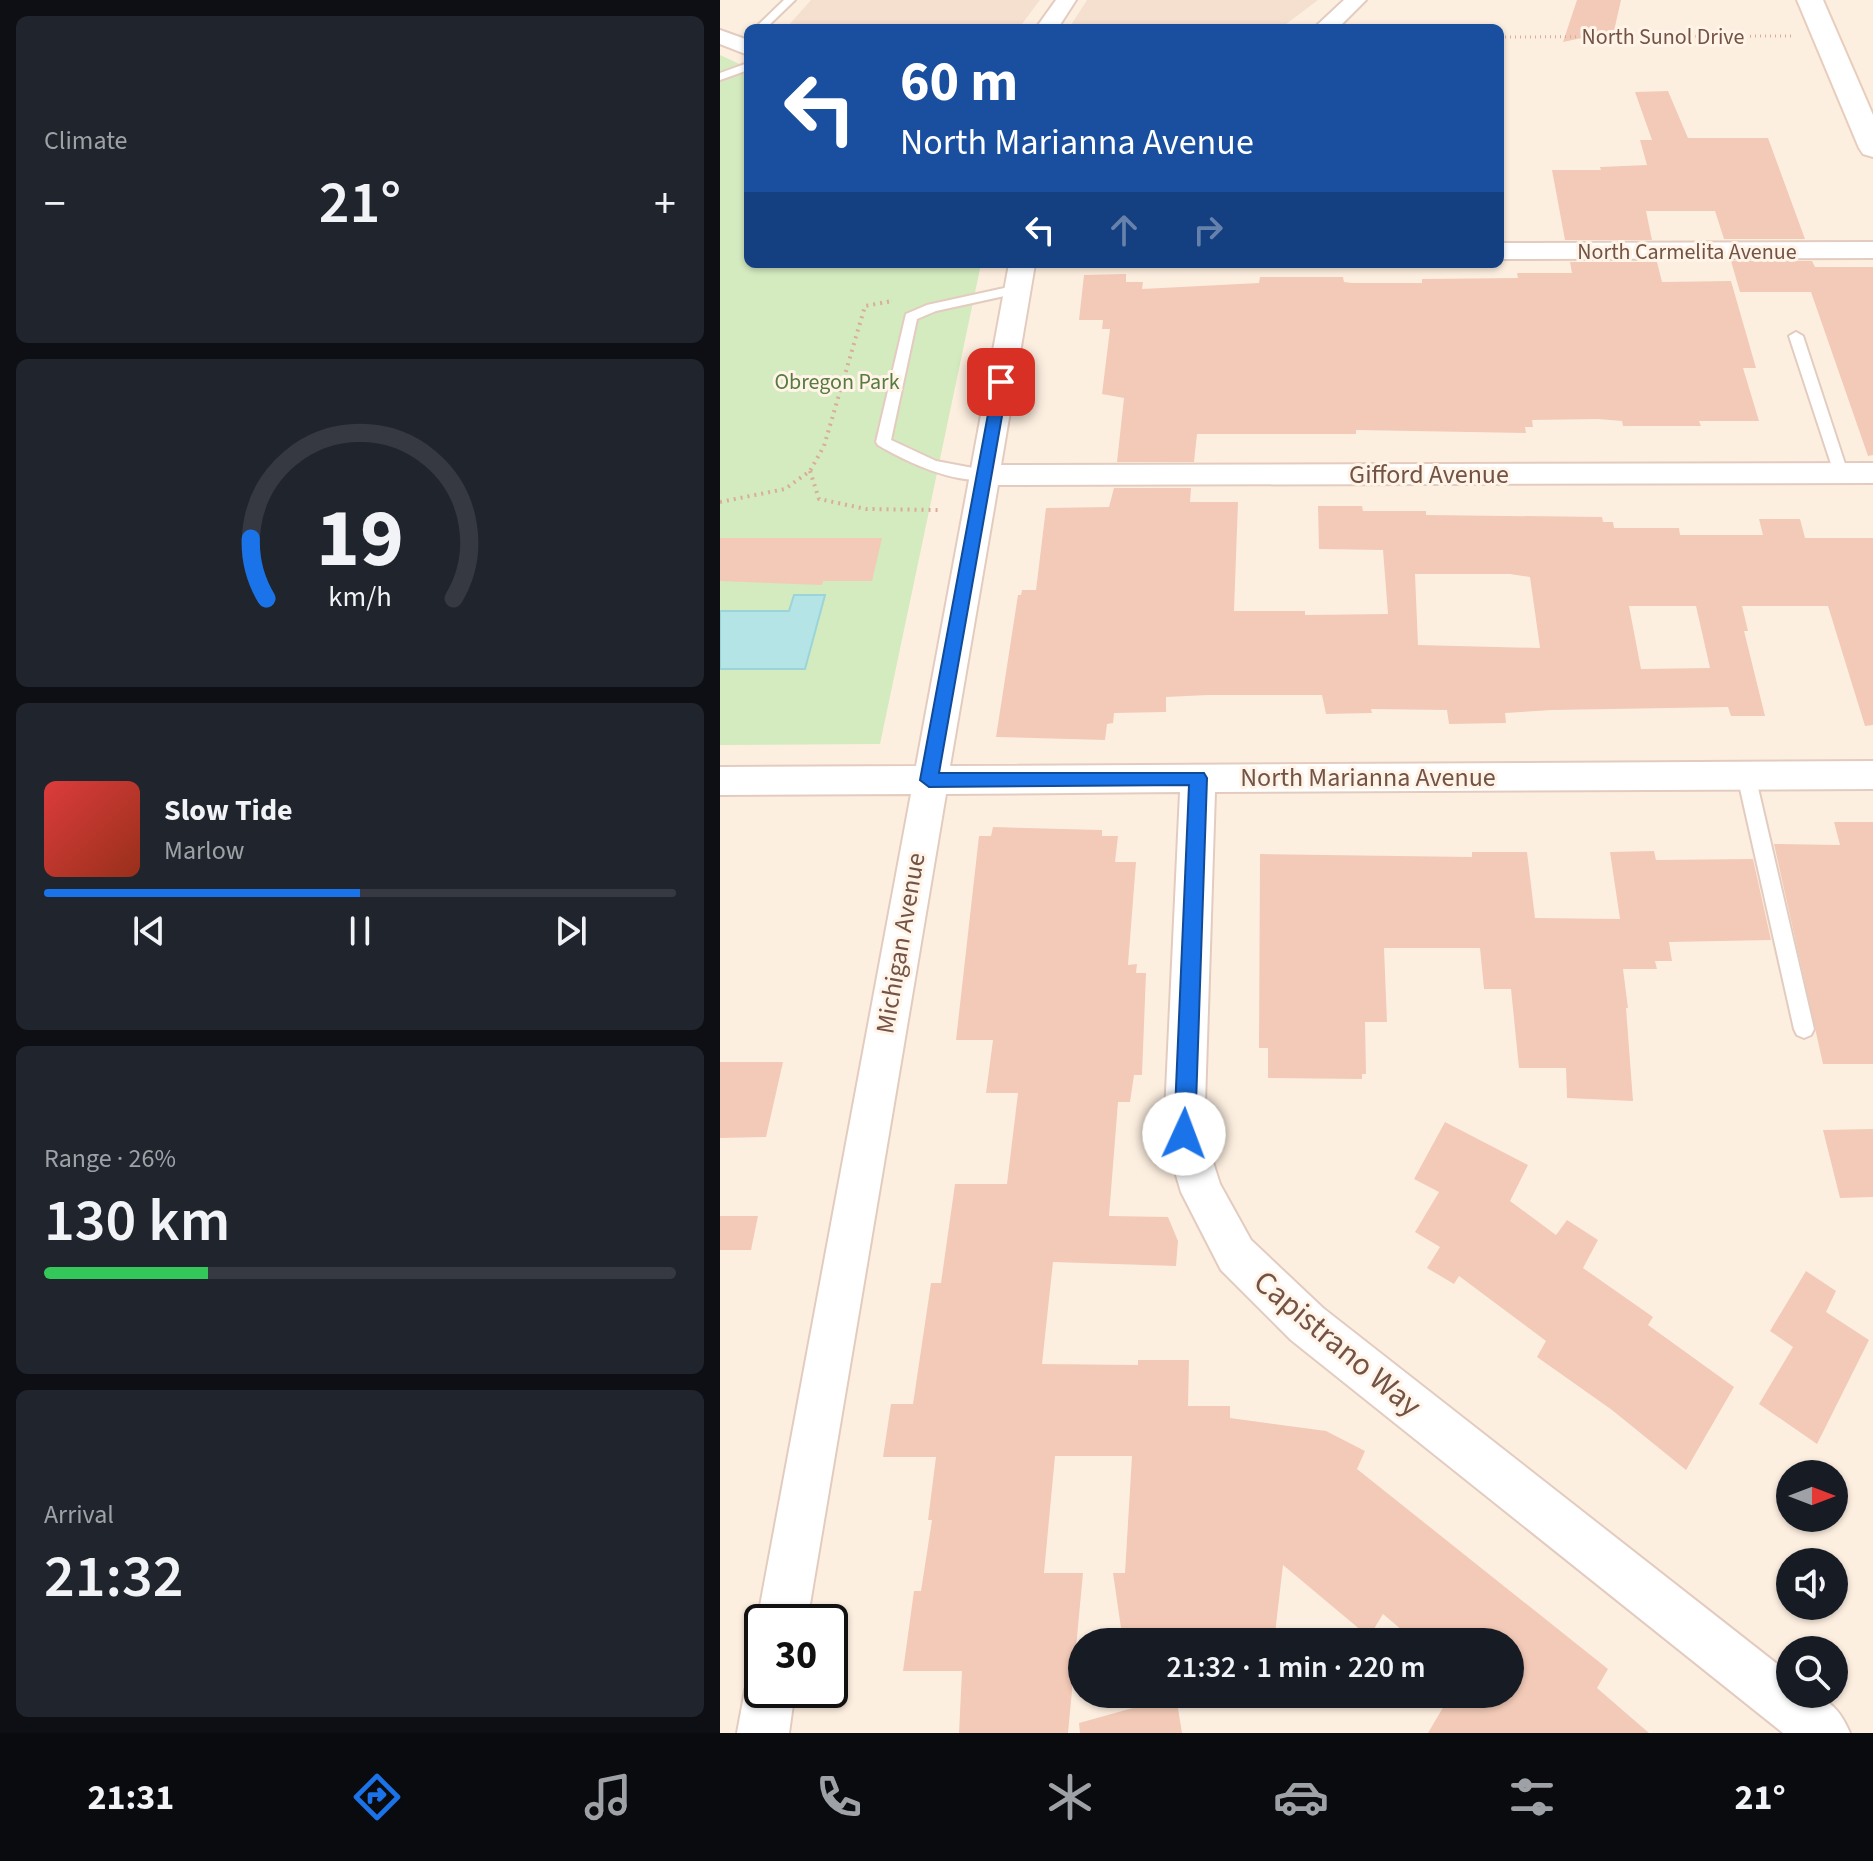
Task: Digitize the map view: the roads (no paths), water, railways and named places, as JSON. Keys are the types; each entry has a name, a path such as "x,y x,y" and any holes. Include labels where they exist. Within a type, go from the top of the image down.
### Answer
{"main road":[{"path":"1810,0 1873,148"}],"street":[{"path":"1050,24 1066,0"},
{"path":"1329,24 1356,0"},
{"name":"North Carmelita Avenue","path":"1504,251 1873,250"},
{"name":"Michigan Avenue","path":"785,1604 1020,277"},
{"name":"Gifford Avenue","path":"984,475 1873,473"},
{"name":"North Marianna Avenue","path":"720,781 1873,775"},
{"name":"Capistrano Way","path":"1198,778 1184,1134 1202,1192 1236,1255 1307,1324 1824,1733"},
{"path":"763,1733 767,1708"}],"lane":[{"path":"764,24 790,0"},
{"path":"720,77 744,68"},
{"path":"984,475 946,471 927,465 883,442 911,317 1020,277"},
{"path":"1796,336 1841,473"},
{"path":"1746,775 1804,1029"}],"water":[{"path":"794,595 825,595 805,669 720,669 720,611 789,611"}],"park label":[{"name":"Obregon Park","path":"837,381"}]}
